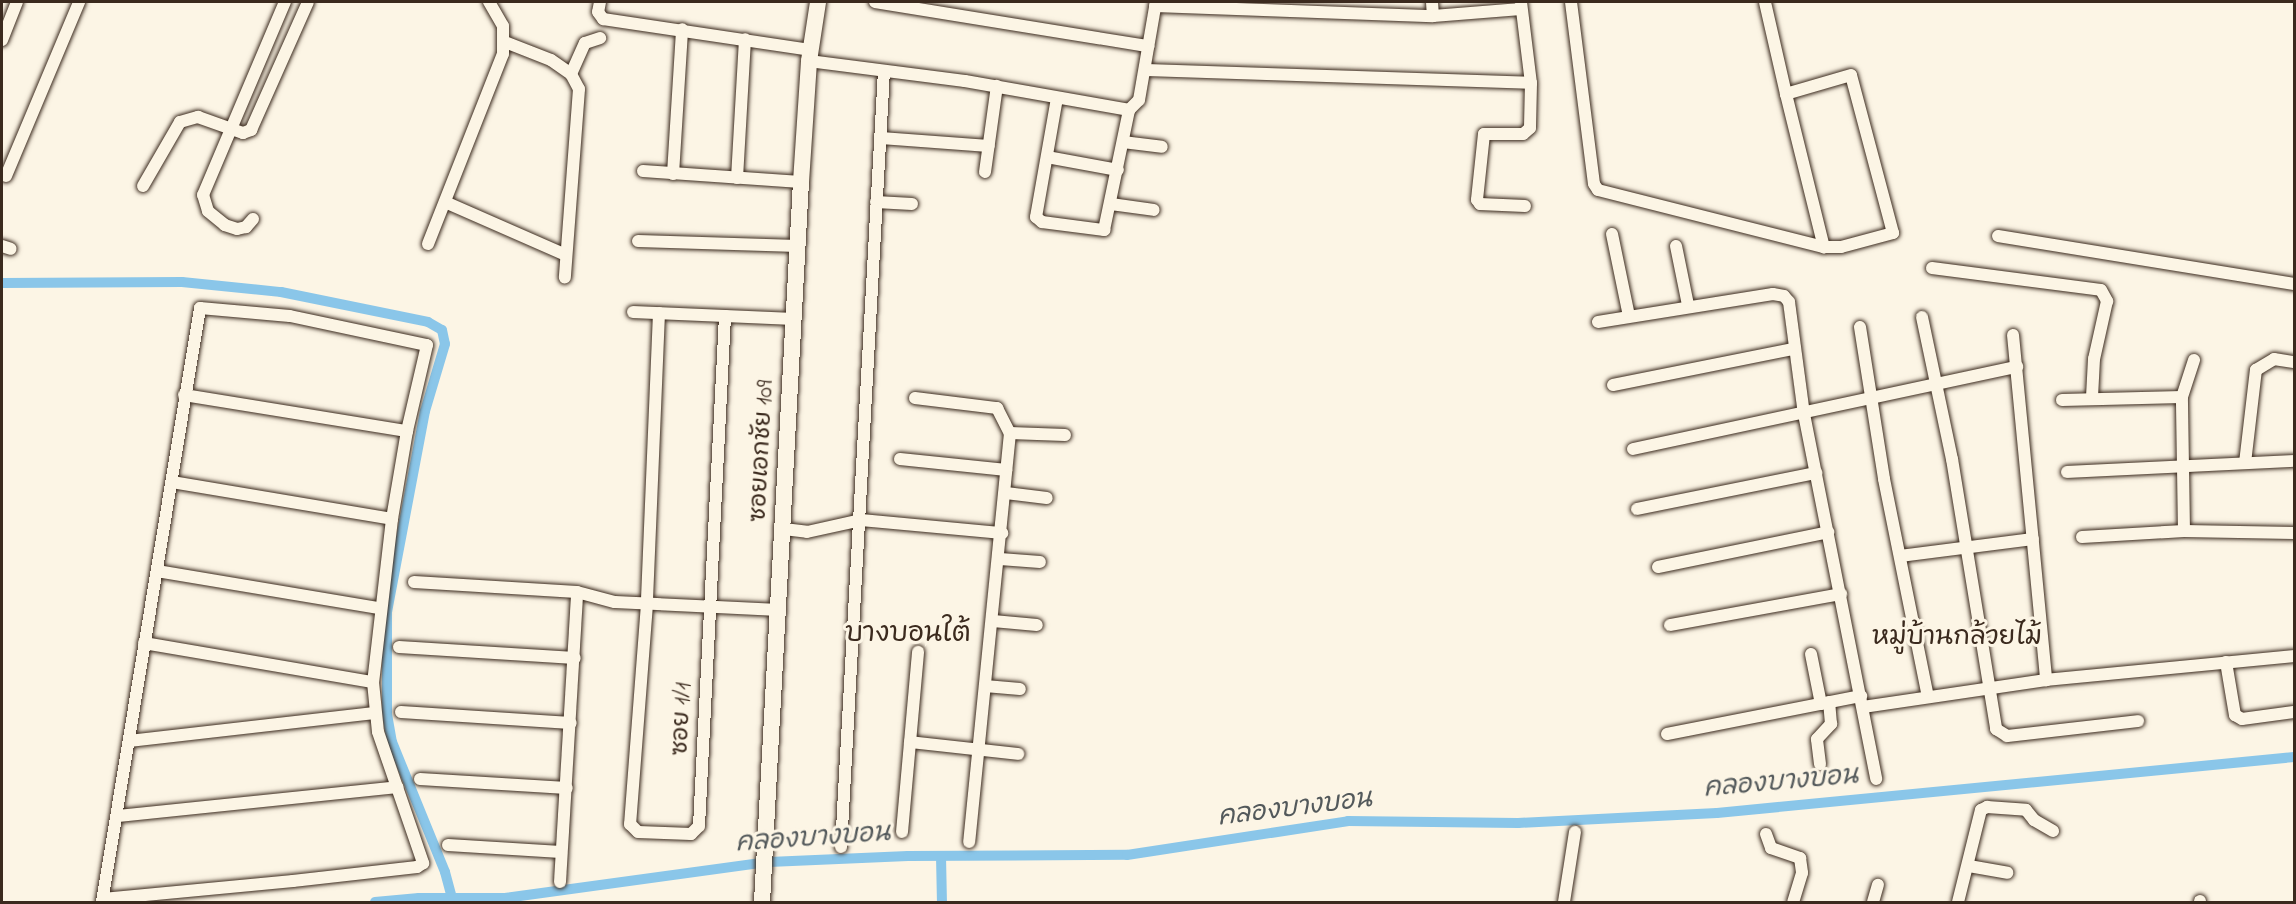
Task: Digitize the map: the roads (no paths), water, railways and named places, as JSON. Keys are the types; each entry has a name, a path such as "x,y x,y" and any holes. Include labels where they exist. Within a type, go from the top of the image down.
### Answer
{"street":[{"path":"2,40 17,2"},
{"path":"6,176 79,2"},
{"path":"253,219 246,227 237,229 225,225 203,201 230,130 285,2"},
{"path":"143,186 180,122 198,117 243,133 255,126 308,2"},
{"path":"428,244 505,42 499,15 489,2"},
{"path":"600,2 598,12 603,19 745,39 810,56 884,71 997,86 1129,110"},
{"name":"ซอยเอกชัย 109","path":"762,903 784,530 801,182 810,56 818,2"},
{"path":"875,2 1148,46"},
{"path":"1432,2 1433,16"},
{"path":"1572,2 1594,184 1598,190 1824,247 1841,247 1893,233 1851,75 1786,94"},
{"path":"1766,2 1824,247"},
{"path":"1057,98 1038,220 1101,231 1106,227 1129,110 1139,100 1156,4 1433,16 1521,5 1531,83 1532,111 1527,132 1486,132 1482,137 1477,195 1480,204 1526,206"},
{"path":"673,174 682,29"},
{"path":"565,277 579,103 572,74 585,43 600,38"},
{"path":"737,178 745,39"},
{"path":"505,42 551,60 572,74"},
{"path":"1145,70 1531,83"},
{"path":"841,848 861,520 884,71"},
{"path":"985,172 997,86"},
{"path":"882,138 989,146"},
{"path":"1123,142 1162,147"},
{"path":"1047,158 1118,170"},
{"path":"643,171 801,182"},
{"path":"445,202 566,255"},
{"path":"876,202 912,204"},
{"path":"1111,204 1154,210"},
{"path":"1612,234 1629,316"},
{"path":"1998,236 2295,284"},
{"path":"638,241 798,246"},
{"path":"1676,246 1688,305"},
{"path":"1932,268 2102,290 2107,301 2094,359 2092,397"},
{"path":"1598,322 1688,305 1784,296 1789,302 1793,350 1804,414 1876,778"},
{"path":"200,308 290,316 427,345 407,431 379,608 373,682 374,713 397,787 423,854 423,863 417,867 103,901 200,308"},
{"path":"633,312 794,319"},
{"path":"647,604 659,314"},
{"name":"ซอย 1/1","path":"647,604 630,824 638,832 691,834 697,831 725,316"},
{"path":"1922,317 1937,384 1966,545 1996,729 2007,736 2138,721"},
{"path":"1860,327 1900,555 1928,697"},
{"path":"2013,335 2046,680"},
{"path":"1613,385 1793,350"},
{"path":"2245,463 2256,370 2274,358 2295,362"},
{"path":"2184,531 2182,397 2194,360"},
{"path":"1633,449 2017,367"},
{"path":"184,395 407,431"},
{"path":"2062,400 2092,397 2182,397"},
{"path":"915,398 998,408 1010,433 1000,559 975,748 969,842"},
{"path":"1010,433 1065,435"},
{"path":"900,459 1006,470"},
{"path":"2067,472 2182,464 2295,461"},
{"path":"1637,509 1816,473"},
{"path":"172,482 392,519"},
{"path":"1006,493 1047,498"},
{"path":"784,530 807,532 861,520 1002,533"},
{"path":"2082,537 2184,531 2295,534"},
{"path":"1658,567 1828,532"},
{"path":"1900,555 1966,545 2033,539"},
{"path":"1000,559 1040,562"},
{"path":"157,571 379,608"},
{"path":"414,582 577,592 615,602 779,610"},
{"path":"560,882 575,658 577,592"},
{"path":"1670,625 1841,594"},
{"path":"993,621 1037,625"},
{"path":"144,643 373,682"},
{"path":"399,647 575,658"},
{"path":"902,832 918,652"},
{"path":"1811,654 1831,724 1817,739 1820,765"},
{"path":"1667,734 1825,703 1928,697 2046,680 2295,656"},
{"path":"2226,662 2235,715 2242,719 2295,712"},
{"path":"985,686 1020,689"},
{"path":"401,712 571,723"},
{"path":"129,741 374,713"},
{"path":"910,742 1018,754"},
{"path":"420,779 567,788"},
{"path":"118,816 397,787"},
{"path":"1958,903 1969,866 1979,816 1987,807 2026,810 2034,820 2053,831"},
{"path":"1564,903 1575,832"},
{"path":"1766,834 1771,848 1800,858 1802,873 1793,903"},
{"path":"447,845 561,852"},
{"path":"1969,866 2007,873"},
{"path":"1874,903 1878,885"}],"waterway":[{"path":"2,283 182,282 281,292 428,322 442,330 445,344 425,411 387,613 387,714 392,742 445,872 452,898"},
{"name":"คลองบางบอน","path":"375,902 419,898 505,898 769,862 908,856 1127,855 1348,821 1518,823 1717,813 2294,757"},
{"path":"941,856 942,902"}],"district":[{"name":"บางบอนใต้","path":"908,635"},
{"name":"หมู่บ้านกล้วยไม้","path":"1957,639"}]}
